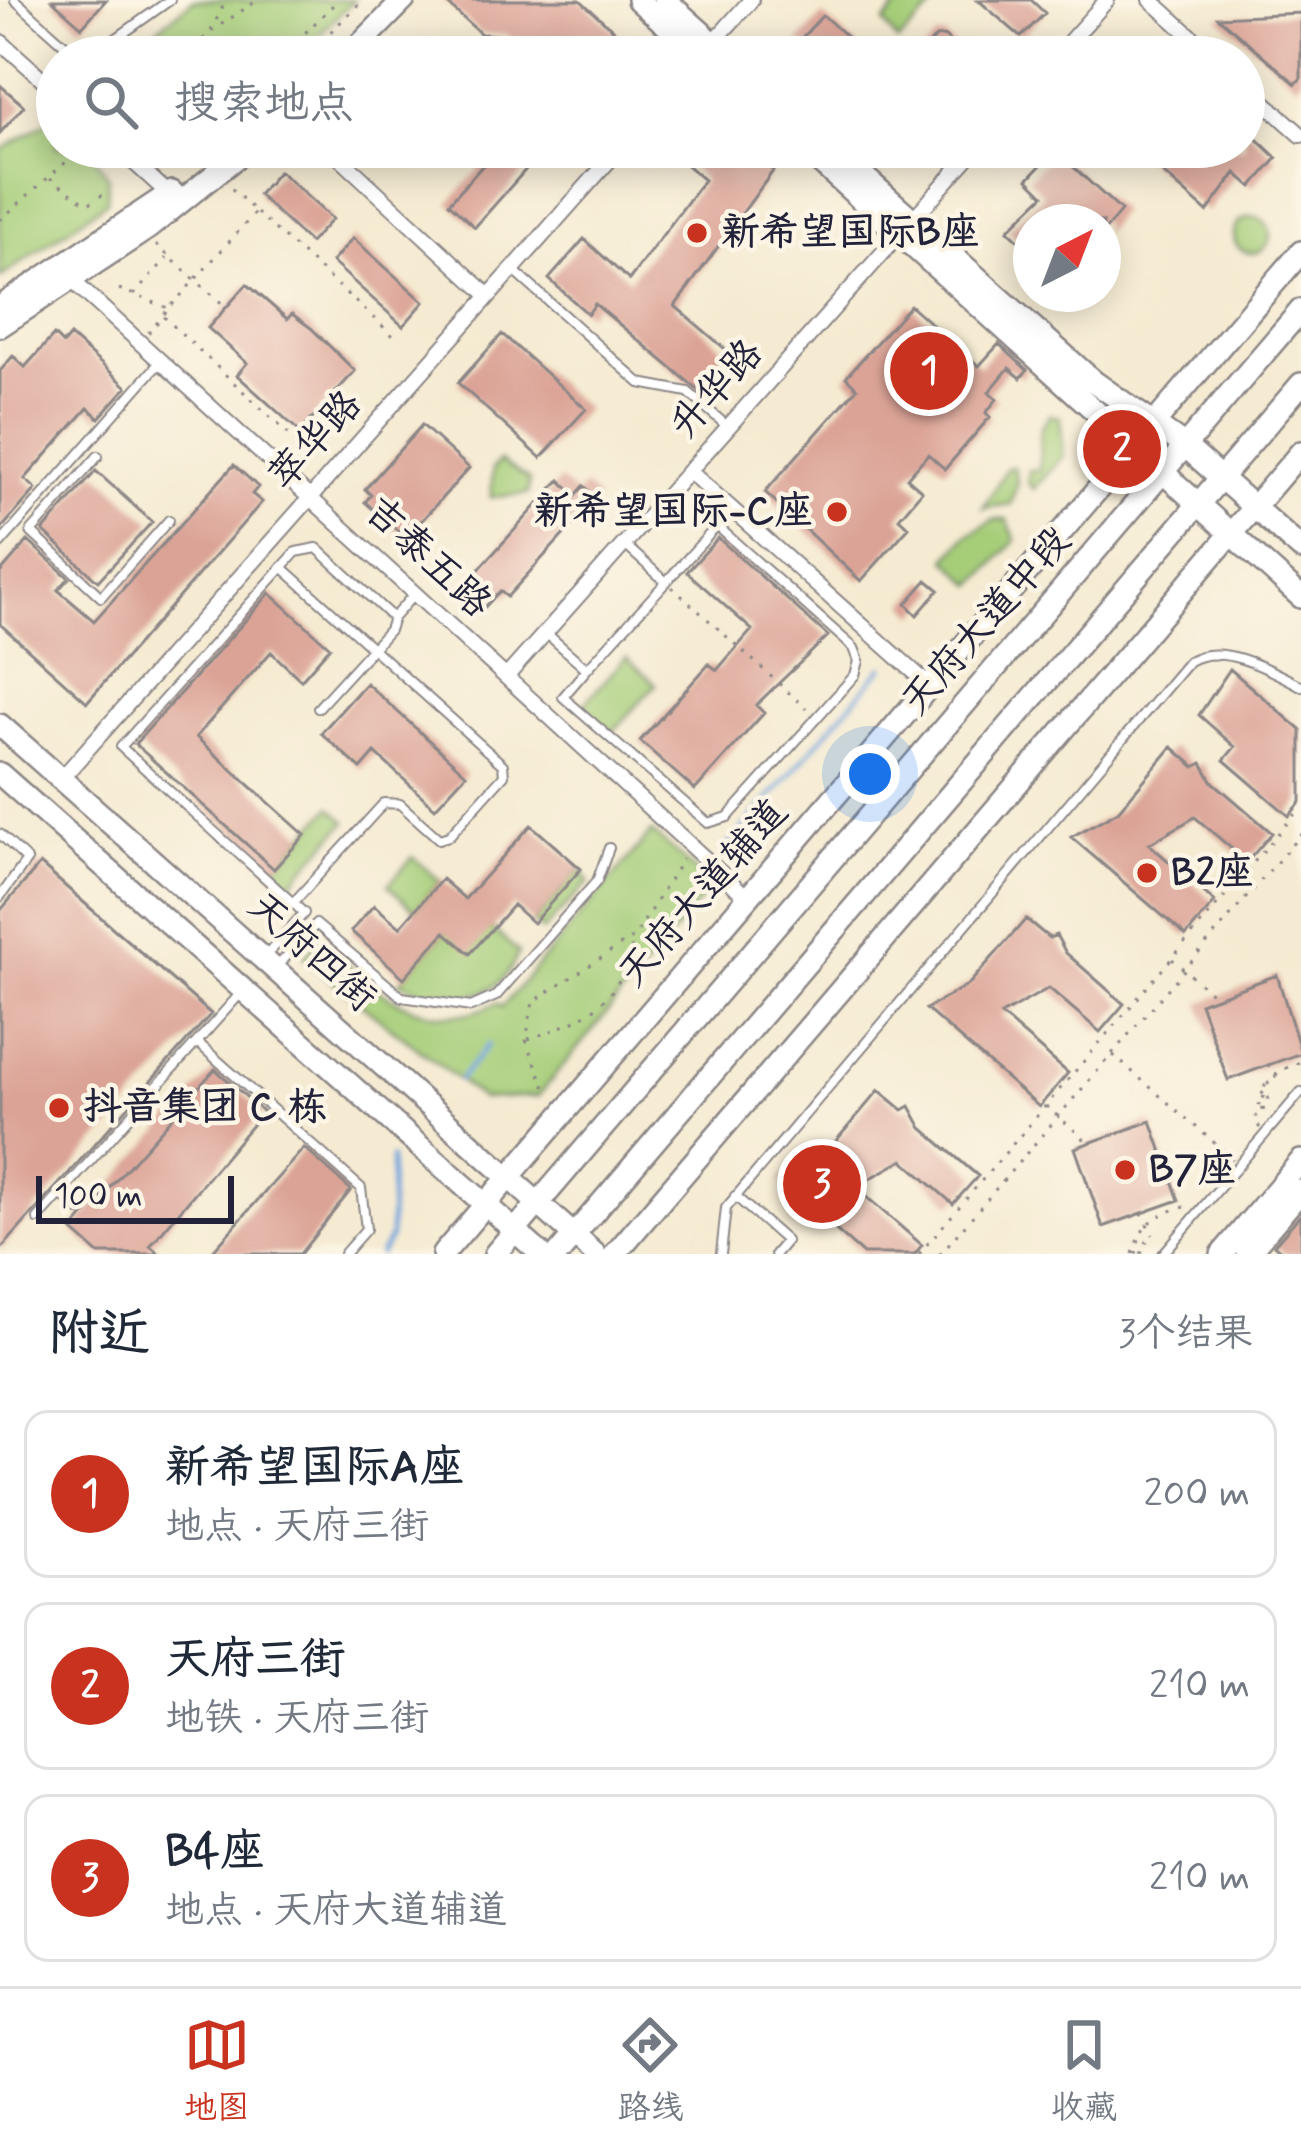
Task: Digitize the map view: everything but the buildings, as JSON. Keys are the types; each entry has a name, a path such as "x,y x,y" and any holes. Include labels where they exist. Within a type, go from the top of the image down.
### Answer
{"street":[{"path":"350,36 385,0"},
{"path":"369,36 404,0"},
{"path":"638,0 685,36"},
{"path":"665,0 694,36"},
{"path":"723,36 751,0"},
{"path":"1075,36 1107,0"},
{"path":"1150,0 1190,36"},
{"path":"0,40 36,73"},
{"path":"1265,103 1301,135"},
{"path":"140,168 174,199"},
{"path":"174,199 207,168"},
{"path":"0,326 222,168"},
{"path":"351,168 489,296"},
{"name":"萃华路","path":"62,779 602,168"},
{"path":"830,168 1093,381 1185,446 1301,549"},
{"path":"850,168 1132,449 1301,597"},
{"name":"升华路","path":"506,677 957,168"},
{"name":"天府大道辅道","path":"443,1254 1301,253"},
{"path":"0,307 66,275"},
{"name":"吉泰五路","path":"66,275 748,898"},
{"name":"天府大道中段","path":"495,1254 1301,310"},
{"path":"558,1254 1301,385"},
{"path":"615,1254 1301,452"},
{"path":"689,471 930,686"},
{"name":"天府四街","path":"0,725 595,1254"},
{"name":"天府四街","path":"0,774 541,1254"},
{"path":"1222,1254 1301,1162"},
{"path":"1247,1254 1301,1191"}],"lane":[{"path":"15,0 55,36"},
{"path":"120,36 170,0"},
{"path":"512,269 640,383 688,392 728,427"},
{"path":"0,544 161,361"},
{"path":"98,457 31,532 101,597 169,520"},
{"path":"717,526 854,648 859,661 855,675 728,818 708,823 563,697 666,582 717,526"},
{"path":"624,544 666,582"},
{"path":"269,964 304,913 121,747 296,551 317,548 393,618"},
{"path":"282,567 503,765 504,775 449,836 439,839 400,804 384,802 293,903"},
{"path":"318,708 416,592"},
{"path":"546,633 587,670"},
{"path":"721,1254 725,1208 1189,662 1204,652 1229,656 1301,686"},
{"path":"0,834 27,860 0,897"},
{"path":"269,964 316,924 402,997 457,1008 485,1003 597,881 609,848"},
{"path":"38,1219 244,990"},
{"path":"197,1042 361,1188 366,1229 344,1254"},
{"path":"1163,1254 1301,1093"},
{"path":"60,1194 80,1211"},
{"path":"735,1196 786,1241 776,1254"}],"path":[{"path":"210,32 226,0"},
{"path":"206,36 255,2 266,0"},
{"path":"302,36 338,0"},
{"path":"326,36 363,0"},
{"path":"301,36 304,34"},
{"path":"0,220 59,168"},
{"path":"216,173 399,341"},
{"path":"49,177 88,204 109,191"},
{"path":"145,336 256,212"},
{"path":"156,245 226,307"},
{"path":"134,295 169,256"},
{"path":"119,290 170,308"},
{"path":"163,316 298,443 308,442"},
{"path":"666,582 817,718"},
{"path":"920,1254 1301,807"},
{"path":"940,1254 1301,834"},
{"path":"526,1040 555,1030 611,995 629,968 634,936 682,859"},
{"path":"545,1088 526,1040 533,1002 542,991 634,936"},
{"path":"1172,958 1216,997"},
{"path":"1112,1054 1239,1165"},
{"path":"1266,1133 1255,1122 1263,1084 1301,1062"},
{"path":"1268,1065 1271,1076 1281,1084"},
{"path":"1263,1084 1268,1085 1261,1115 1270,1094 1274,1095"},
{"path":"1046,1106 1090,1143"},
{"path":"1137,1254 1138,1232 1144,1226 1186,1205 1203,1207"},
{"path":"1141,1214 1153,1235"},
{"path":"1137,1254 1147,1241"}],"green space":[{"path":"193,0 354,0 317,36 149,36"},
{"path":"903,0 941,0 904,36 894,36 884,23"},
{"path":"36,129 36,168 102,168 108,176 107,201 0,278 0,151"},
{"path":"1252,217 1265,222 1270,235 1265,248 1252,253 1239,248 1234,235 1239,222"},
{"path":"1050,415 1060,417 1064,456 1034,489 1028,483 1029,470 1039,471 1040,429"},
{"path":"500,461 529,480 528,494 491,497 493,468"},
{"path":"1014,467 1017,483 1011,504 983,508 1007,468"},
{"path":"993,520 1007,520 1016,540 974,585 947,559 966,536"},
{"path":"626,657 656,684 612,733 582,706"},
{"path":"331,807 347,821 290,884 274,869"},
{"path":"652,832 712,886 538,1096 481,1099 304,957 319,940 378,989 422,1011 446,1015 497,1003 502,1007"},
{"path":"413,857 440,881 415,910 388,885"},
{"path":"581,869 589,882 543,931 533,923"},
{"path":"492,929 518,952 498,983 468,996 451,997 400,982 445,932"}],"waterway":[{"path":"725,850 883,667"},
{"path":"459,1080 488,1045"},
{"path":"380,1254 390,1238 391,1158"}],"place":[{"name":"新希望国际B座","path":"697,233"},
{"name":"新希望国际A座","path":"929,371"},
{"name":"天府三街","path":"1122,449"},
{"name":"新希望国际-C座","path":"837,512"},
{"name":"B2座","path":"1147,873"},
{"name":"抖音集团 C 栋","path":"59,1108"},
{"name":"B7座","path":"1125,1170"},
{"name":"B4座","path":"822,1184"}]}
